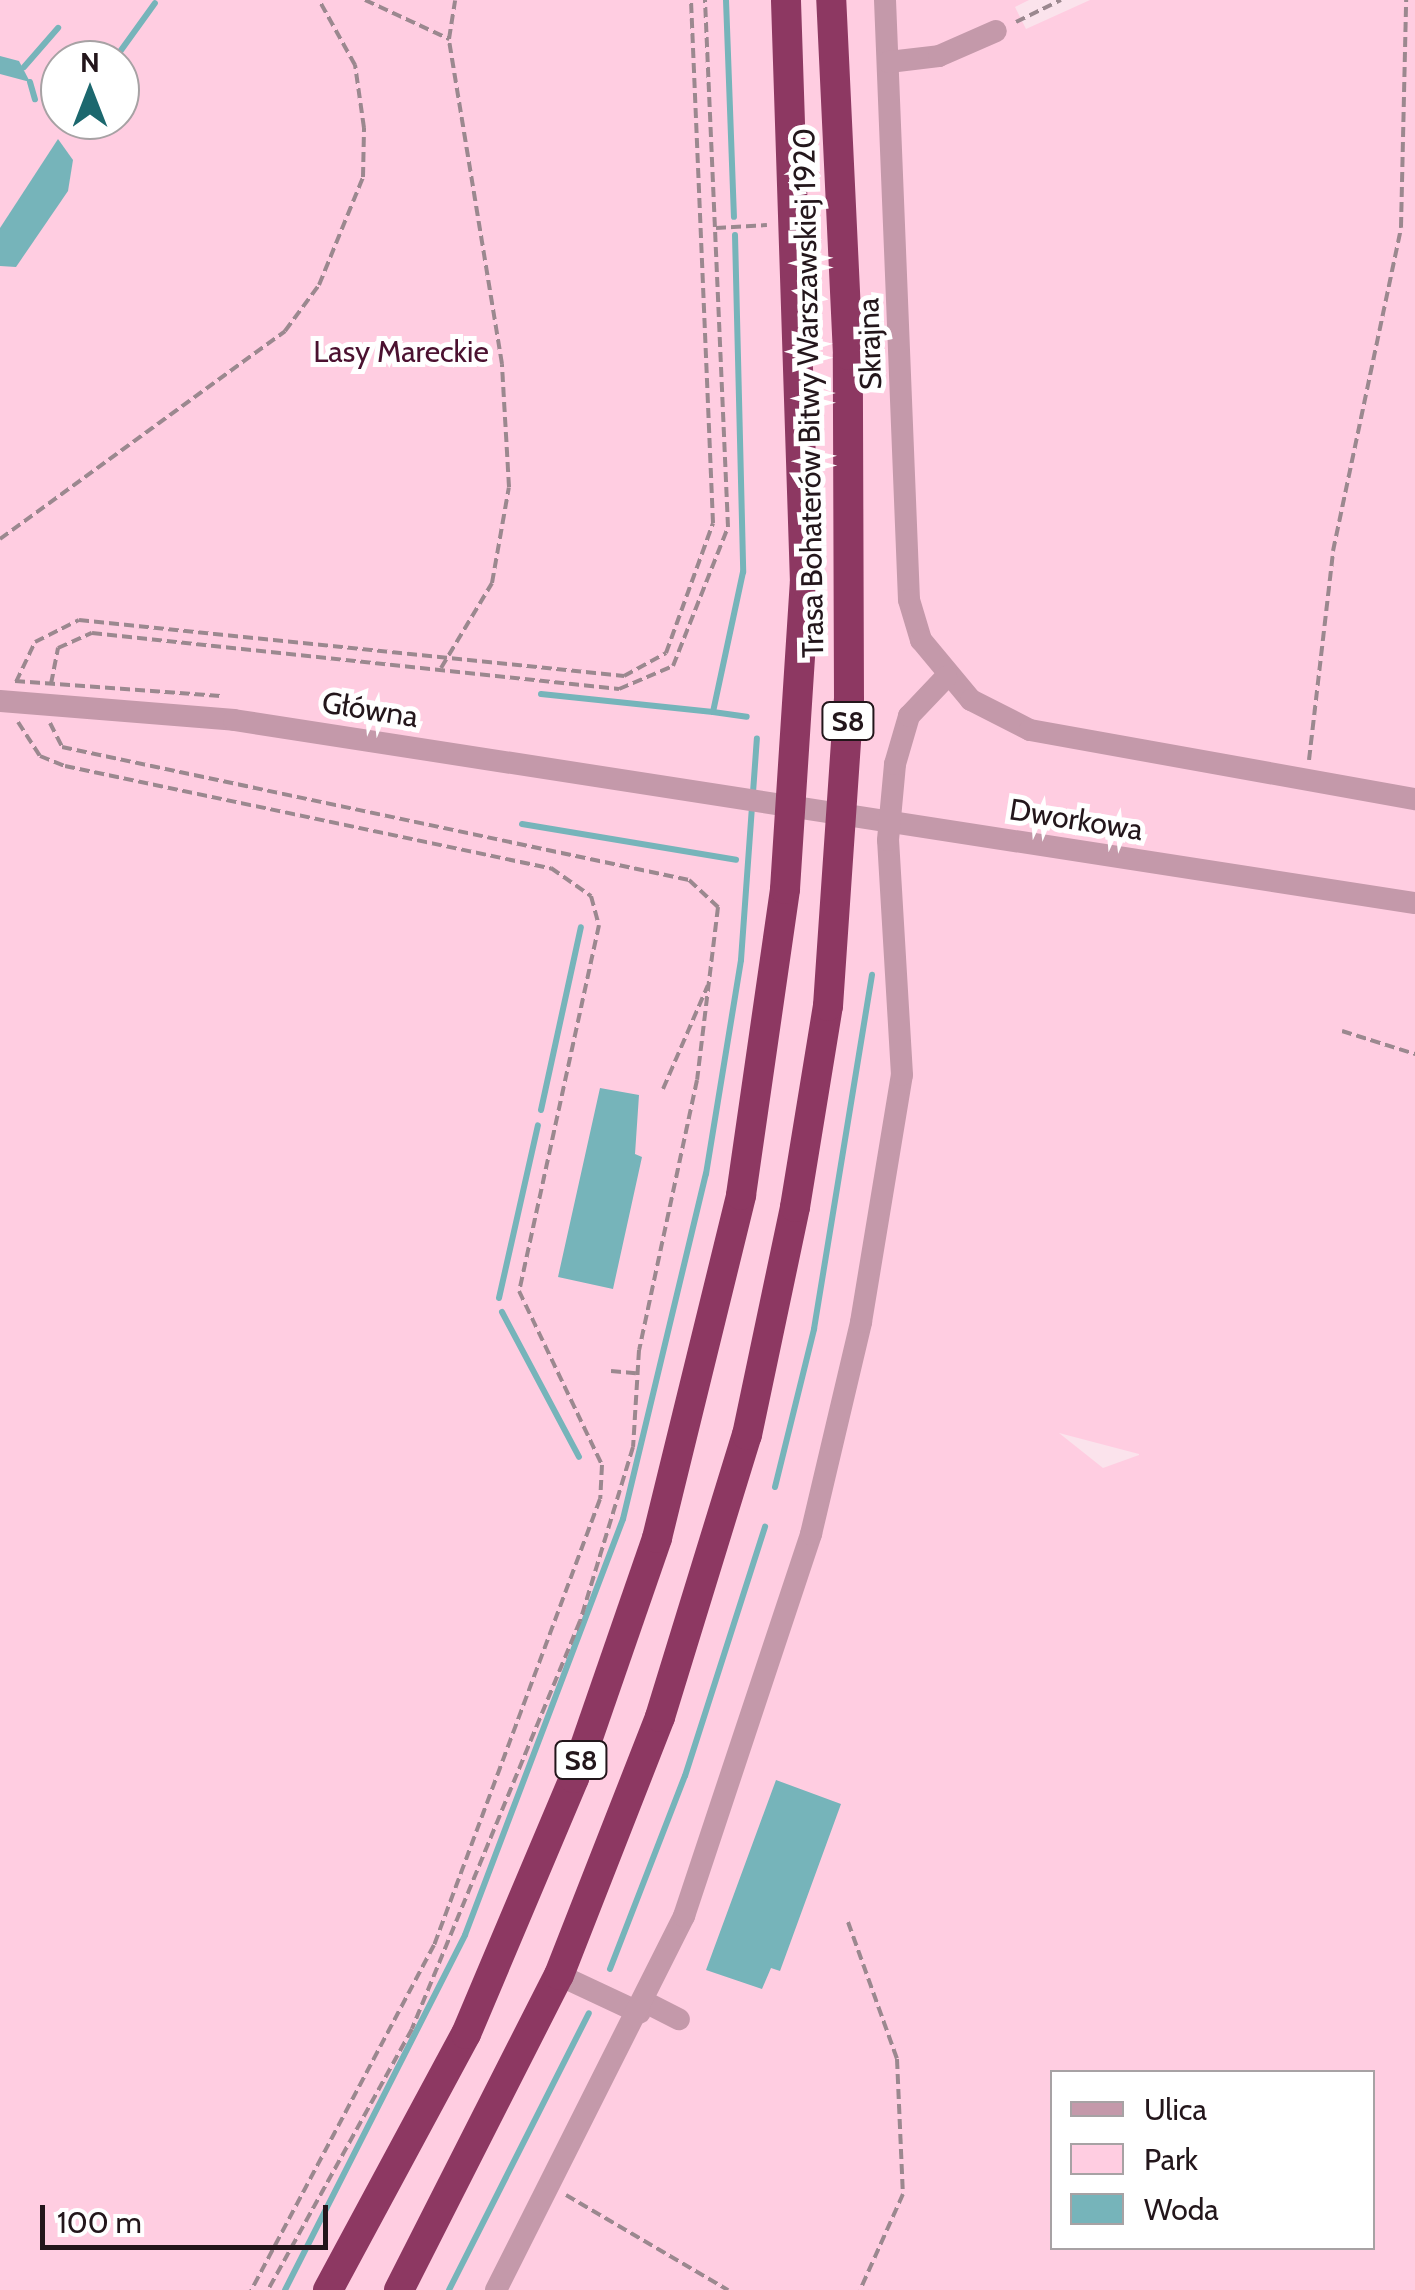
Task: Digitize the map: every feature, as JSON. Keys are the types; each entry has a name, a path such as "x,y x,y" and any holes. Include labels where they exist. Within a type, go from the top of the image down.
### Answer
{"highway":[{"name":"Trasa Bohaterów Bitwy Warszawskiej 1920","path":"328,2290 466,2034 574,1778 662,1521 741,1195 785,889 805,583 786,0"},
{"name":"Trasa Bohaterów Bitwy Warszawskiej 1920","path":"559,1975 660,1717 746,1435 812,1109 839,896 852,559 831,0"},
{"name":"S8","path":"399,2290 559,1975"}],"street":[{"name":"Skrajna","path":"885,0 908,600 946,677"},
{"path":"889,62 938,56 996,31"},
{"path":"496,2290 642,2007 746,1739 841,1410 903,1056 888,840 895,764 909,716 946,677 1030,730 1415,800"},
{"name":"Główna","path":"8,701 51,700 728,796"},
{"name":"Dworkowa","path":"728,796 1415,903"},
{"path":"559,1975 679,2019"}],"path":[{"path":"0,540 285,331 319,284 354,208 364,128 354,66 319,0"},
{"path":"364,0 449,39"},
{"path":"440,668 492,583 509,487 502,364 449,39 455,0"},
{"path":"251,2290 434,1945 600,1499 596,1451 526,1322 519,1292 600,925 591,896 551,868 49,760 24,738 8,701 35,642 79,620 642,672 666,653 702,568 713,508 690,0"},
{"path":"268,2290 404,2045 514,1798 629,1468 636,1373 720,917 700,884 62,747 50,731 53,656 78,634 440,668 619,690 657,679 679,660 728,527 705,0"},
{"path":"996,31 1061,0"},
{"path":"1309,760 1333,551 1405,193 1406,0"},
{"path":"714,228 766,226"},
{"path":"663,1089 710,981"},
{"path":"1342,1031 1415,1054"},
{"path":"610,1371 636,1373"},
{"path":"848,1922 897,2059 903,2194 860,2290"},
{"path":"548,2186 728,2290"}],"green space":[{"name":"Lasy Mareckie","path":"0,0 1029,0 1015,7 1026,29 1090,0 1415,0 1415,2290 0,2290","holes":["1059,1433 1139,1454 1103,1468"]}],"water":[{"path":"0,56 19,61 30,82 0,74"},
{"path":"59,140 73,160 68,191 16,267 0,266 0,228"},
{"path":"600,1088 639,1095 635,1154 642,1157 613,1289 558,1277"},
{"path":"776,1780 841,1804 780,1971 771,1968 762,1989 706,1970"}],"waterway":[{"path":"726,0 734,217"},
{"path":"128,40 155,3"},
{"path":"24,67 58,28"},
{"path":"30,82 35,99"},
{"path":"735,235 743,572 713,712 747,717"},
{"path":"541,694 713,712"},
{"path":"285,2290 465,1935 623,1519 706,1174 741,960 757,739"},
{"path":"522,824 736,860"},
{"path":"541,1110 581,927"},
{"path":"775,1487 814,1329 872,975"},
{"path":"499,1298 538,1125"},
{"path":"502,1312 579,1457"},
{"path":"610,1969 685,1776 765,1527"},
{"path":"449,2290 589,2013"}]}
